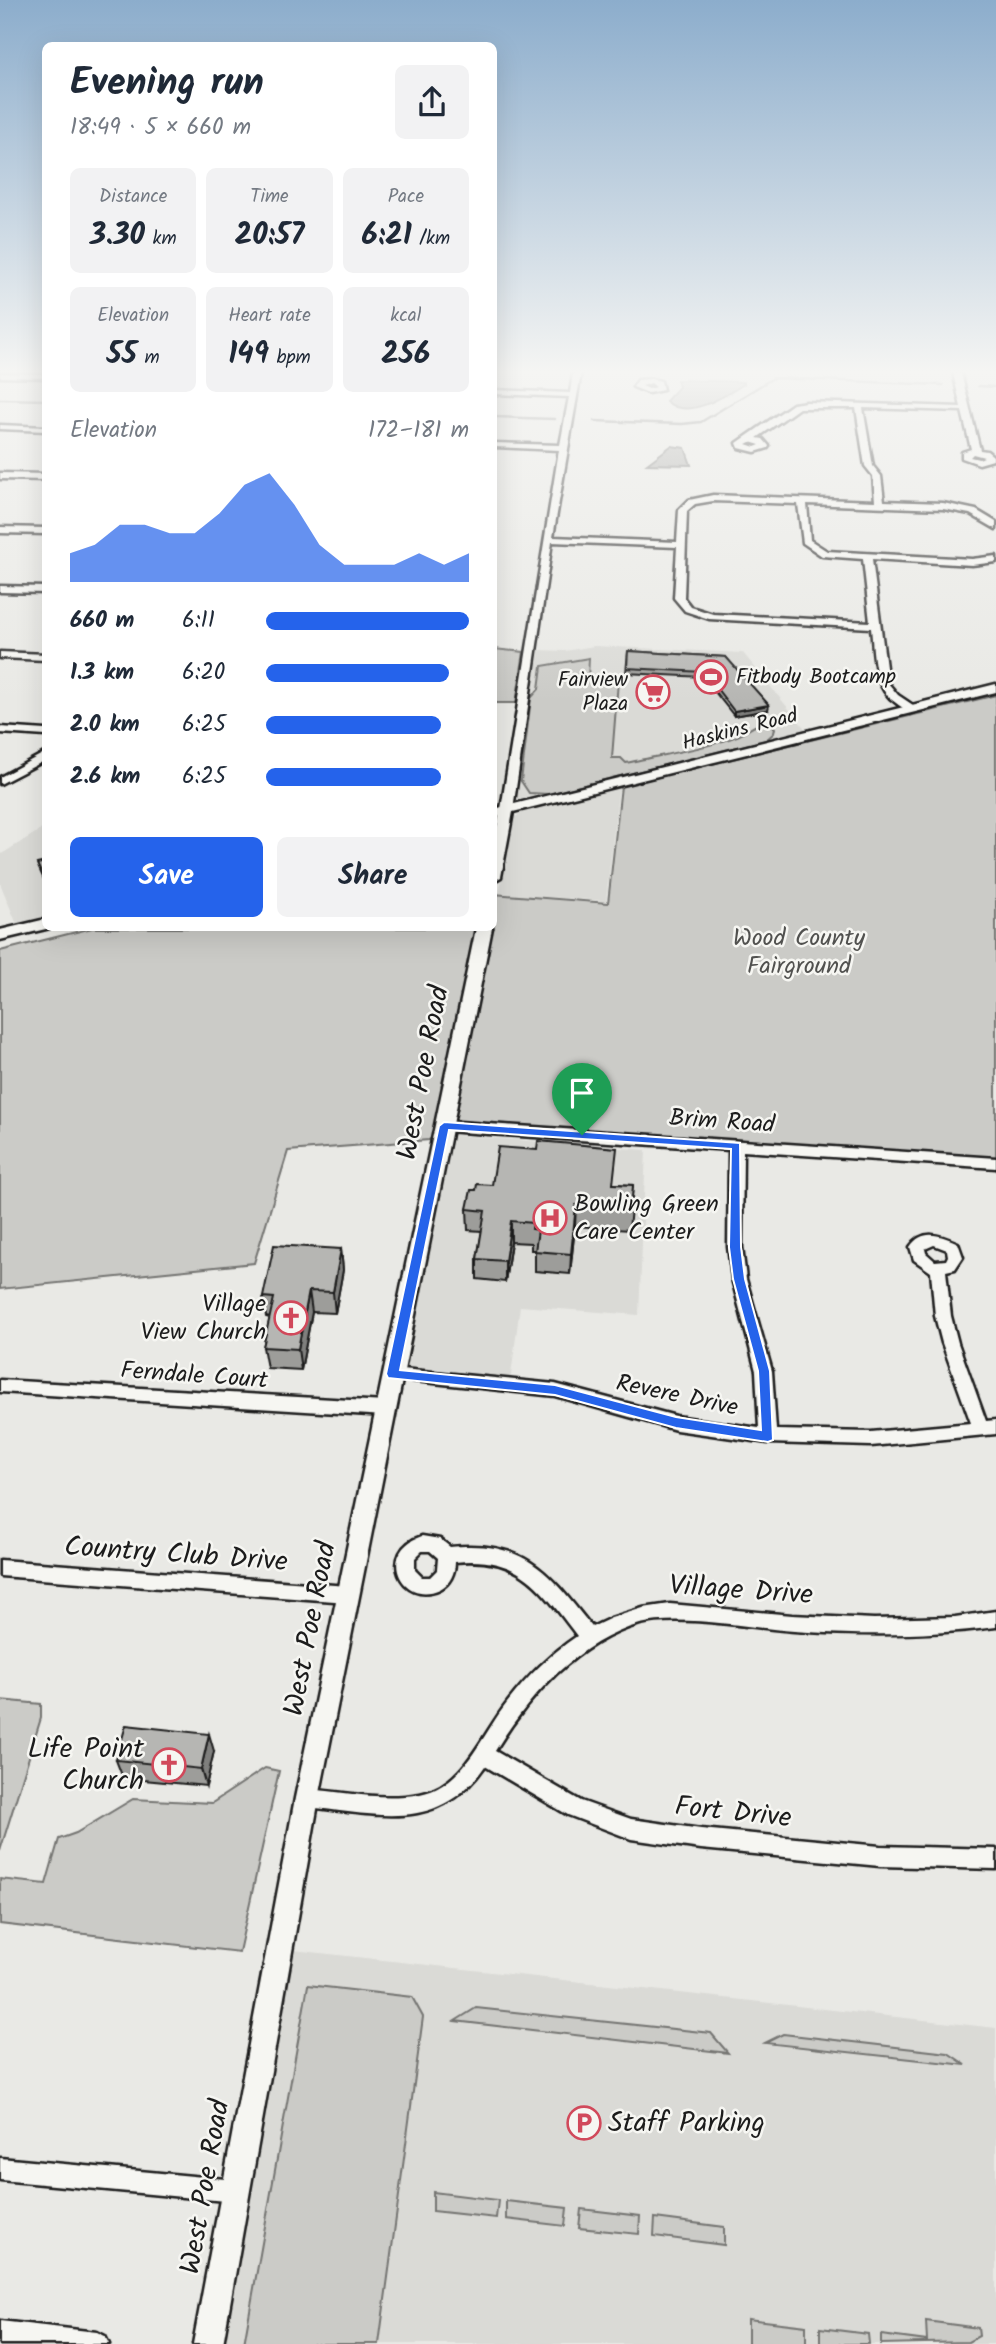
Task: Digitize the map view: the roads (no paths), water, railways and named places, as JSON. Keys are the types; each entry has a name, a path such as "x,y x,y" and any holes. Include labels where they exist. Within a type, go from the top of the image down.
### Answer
{"main road":[{"name":"Haskins Road","path":"500,811 996,688"},
{"path":"497,844 500,811"},
{"path":"0,935 42,925"},
{"name":"West Poe Road","path":"208,2344 307,1798 483,931"}],"street":[{"path":"500,811 558,482"},
{"path":"878,482 880,504"},
{"path":"876,625 731,619 693,612 684,606 679,598 683,510 696,501 713,498 959,508 973,512 996,526"},
{"path":"802,501 804,538 811,547 831,555 972,562 996,559"},
{"path":"0,530 42,531"},
{"path":"548,539 681,545"},
{"path":"867,558 883,683 894,697 912,709"},
{"path":"0,589 42,590"},
{"path":"0,655 42,657"},
{"path":"0,730 42,733"},
{"path":"0,781 42,757"},
{"name":"Brim Road","path":"444,1126 996,1163"},
{"path":"736,1146 735,1247 739,1279 764,1371 768,1436"},
{"path":"938,1268 943,1316 950,1343 989,1428"},
{"name":"Revere Drive","path":"392,1374 555,1390 676,1423 768,1436 871,1439 989,1428"},
{"name":"Ferndale Court","path":"0,1387 385,1409"},
{"path":"447,1555 462,1552 503,1556 528,1566 542,1579 589,1637"},
{"name":"Country Club Drive","path":"0,1568 348,1594"},
{"name":"Village Drive","path":"307,1798 400,1805 420,1804 449,1793 467,1776 511,1711 536,1682 589,1637 640,1616 670,1612 886,1629 937,1627 996,1619"},
{"name":"Fort Drive","path":"482,1754 575,1808 631,1829 701,1839 880,1856 996,1859"},
{"path":"0,2169 236,2192"},
{"path":"0,2333 97,2344"}],"place":[{"name":"Fitbody Bootcamp","path":"711,677"},
{"name":"Fairview Plaza","path":"653,692"},
{"name":"Bowling Green Care Center","path":"550,1218"},
{"name":"Village View Church","path":"291,1318"},
{"name":"Life Point Church","path":"169,1765"},
{"name":"Staff Parking","path":"584,2123"}],"park label":[{"name":"Wood County Fairground","path":"799,952"}]}
